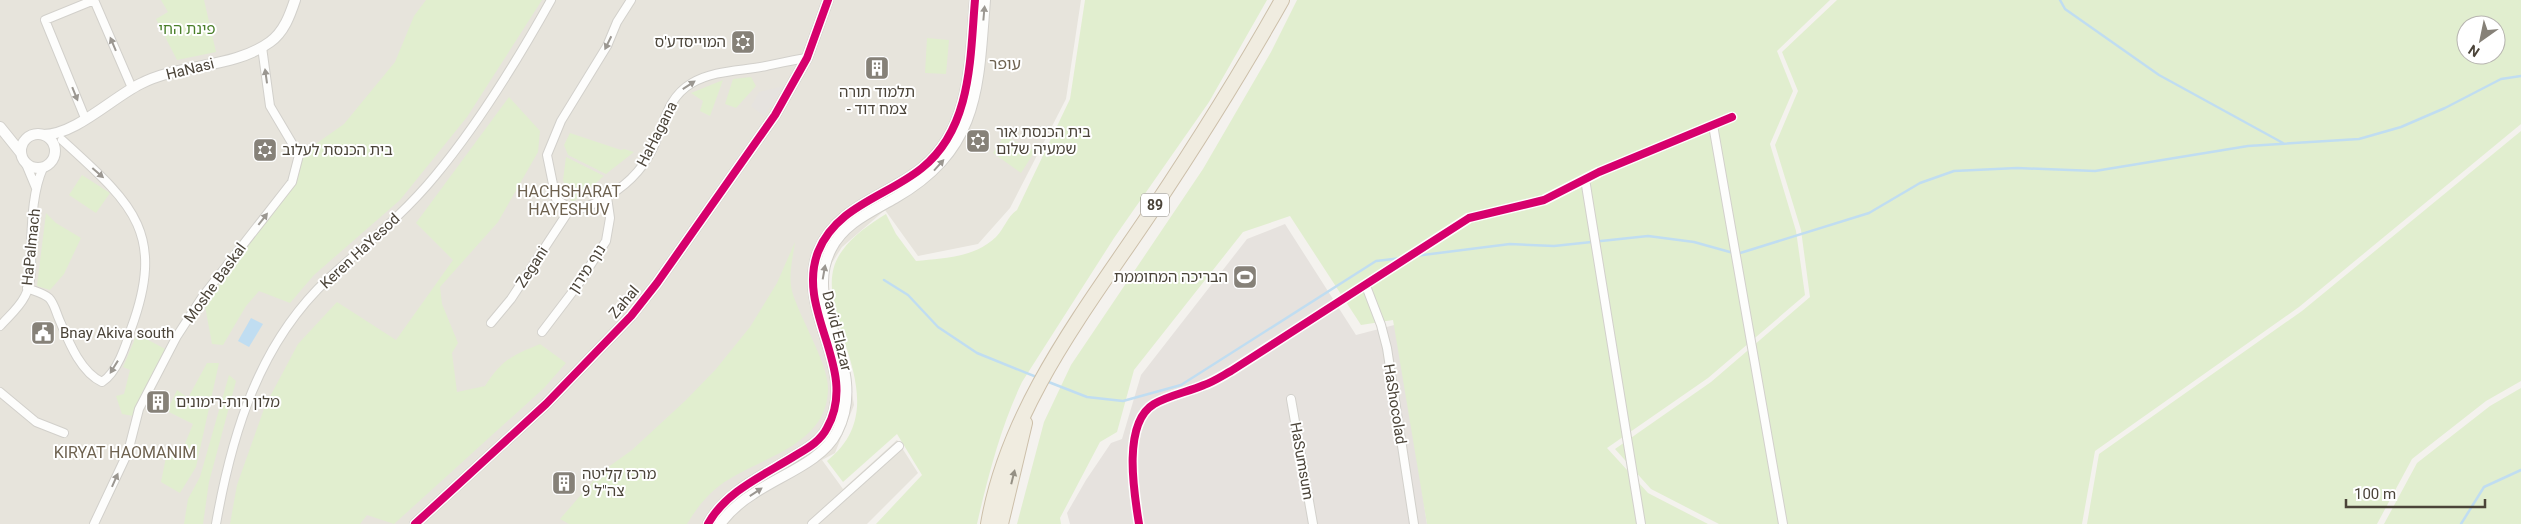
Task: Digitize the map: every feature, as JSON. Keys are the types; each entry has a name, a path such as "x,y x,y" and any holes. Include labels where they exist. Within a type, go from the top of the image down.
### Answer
{"highway":[{"name":"89","path":"987,521 1007,449 1041,380 1065,339 1206,130 1282,0"},
{"name":"89","path":"1001,524 1022,444 1027,410"}],"street":[{"path":"85,118 45,20 94,0 132,88"},
{"name":"HaNasi","path":"43,134 58,134 70,128 132,88 156,77 235,58 262,47 272,41 283,30 295,0"},
{"name":"Keren HaYesod","path":"216,524 232,446 256,380 272,348 306,302 328,279 384,231 436,176 487,107 551,0"},
{"path":"570,210 556,199 548,155 561,121 607,46 617,22 630,0"},
{"name":"Zahal","path":"415,524 546,404 631,316 714,204 775,115 807,58 828,0"},
{"name":"David Elazar","path":"708,524 731,497 814,444 828,427 836,404 836,378 832,356 813,297 813,268 818,252 823,241 841,220 922,168 941,147 959,114 968,82 975,0"},
{"name":"David Elazar","path":"720,524 730,512 754,493 821,452 837,432 846,405 846,377 842,353 823,296 823,270 828,256 840,236 857,220 929,176 950,153 968,118 975,99 985,0"},
{"name":"Moshe Baskal","path":"94,524 128,452 139,409 177,336 203,296 292,182 299,156 270,106 262,47"},
{"name":"HaHagana","path":"570,210 581,209 607,197 623,186 644,165 668,110 679,93 692,83 717,73 807,58"},
{"path":"1139,524 1133,486 1136,432 1142,415 1152,405 1205,385 1225,374 1366,286 1469,218 1544,200 1586,179 1732,117"},
{"path":"1713,125 1783,524"},
{"name":"HaNasi","path":"56,152 70,128"},
{"path":"2,129 14,135 30,136 43,134 52,141 56,152 52,162 43,168 37,169 26,164 21,153 2,129"},
{"path":"21,153 23,143 30,136"},
{"path":"27,288 48,297 83,366 97,380 102,382 106,380 118,361 136,317 146,271 144,241 132,212 108,181 62,140"},
{"name":"HaPalmach","path":"26,164 37,190"},
{"name":"HaPalmach","path":"0,326 19,306 27,288 37,190 43,168"},
{"path":"1586,179 1641,524"},
{"name":"נוף מירון","path":"542,332 606,241 610,218 607,197"},
{"name":"Zegani","path":"491,323 511,299 570,210"},
{"name":"HaShocolad","path":"1366,286 1381,325 1387,348 1414,524"},
{"path":"0,392 36,422 64,433"},
{"name":"HaSumsum","path":"1292,399 1313,524"},
{"path":"812,524 899,446"}],"shaded area":[{"path":"0,0 1081,0 1066,99 1010,208 978,244 918,256 885,210 842,247 830,266 827,285 847,364 854,405 835,453 822,460 843,489 897,440 918,473 867,524 0,524"},
{"path":"784,86 764,116 751,106 759,92"},
{"path":"1285,224 1356,335 1398,324 1427,524 1070,524 1067,513 1086,480 1111,443 1122,439 1141,375 1247,239"}],"green space":[{"name":"פינת החי","path":"161,0 204,0 216,52 177,60 156,19 168,12"},
{"path":"426,0 542,0 467,117 400,200 314,275 290,303 259,291 246,306 223,345 212,344 205,306 299,171 303,153 344,124 395,62 414,16"},
{"path":"1085,0 1267,0 1209,102 1114,238 1022,382 1014,399 996,452 977,524 876,524 922,475 897,434 843,482 827,461 849,436 857,409 855,382 833,299 833,274 842,251 862,230 886,214 896,234 916,261 948,258 968,253 987,244 996,237 1010,216 1017,210 1070,99"},
{"path":"1297,0 1830,0 1777,51 1793,91 1770,144 1796,231 1805,295 1708,378 1607,448 1648,493 1708,524 1427,524 1393,320 1361,325 1290,216 1243,232 1134,370 1117,432 1100,442 1060,518 1061,524 1017,524 1044,422 1071,365 1203,169 1271,52"},
{"path":"1837,0 2521,0 2521,124 2299,307 2095,451 2082,524 1719,524 1651,489 1615,449 1711,382 1810,297 1801,230 1775,145 1798,91 1782,52"},
{"path":"927,38 949,40 946,74 925,73"},
{"path":"751,77 756,86 736,108 725,104 733,79"},
{"path":"723,80 710,116 700,111 703,101 691,93"},
{"path":"509,97 540,131 538,152 498,222 440,287 442,304 458,343 452,353 457,392 485,386 502,364 540,344 566,363 544,388 394,524 367,515 360,524 230,524 237,485 265,406 298,344 337,302 396,340 453,260 416,223"},
{"path":"2521,131 2521,381 2486,401 2412,459 2377,524 2087,524 2099,454 2302,311"},
{"path":"570,133 621,150 634,152 606,174 568,155 564,145"},
{"path":"1004,136 1035,151 1021,173 993,153"},
{"path":"566,157 604,176 572,203 563,180"},
{"path":"82,175 110,193 96,213 69,195"},
{"path":"46,213 56,223 81,238 64,274 50,290 37,286"},
{"path":"795,242 791,272 792,291 819,355 827,381 828,391 824,411 814,427 800,440 783,451 728,480 713,491 699,506 687,524 569,524 560,519 600,473 632,450 716,369 750,327 777,283"},
{"path":"137,334 167,350 133,416 122,414 116,396 124,394 130,370 123,367"},
{"path":"207,363 219,363 196,467 180,493 161,482 167,452 180,456 193,424 167,411 177,390 188,398"},
{"path":"229,375 236,381 209,482 203,524 184,524 188,499 200,477"},
{"path":"2521,388 2521,524 2384,524 2417,463 2490,406"}],"water":[{"path":"251,318 263,324 249,347 238,341"}],"waterway":[{"path":"2060,0 2065,9 2159,75 2283,143"},
{"path":"1415,256 1510,244 1554,246 1648,236 1694,242 1737,254 1869,213 1920,183 1954,171 2017,168 2095,171 2248,146 2359,139 2401,127 2445,108 2501,79 2521,76"},
{"path":"1046,381 1087,397 1123,401 1181,385 1376,261 1402,258"},
{"path":"884,280 908,295 938,327 977,353 1039,378"},
{"path":"2461,524 2484,487 2521,470"}],"cycle path":[{"path":"415,524 546,404 631,316 657,283 775,115 807,58 828,0"},
{"path":"708,524 715,513 735,493 812,445 827,428 835,406 836,384 833,362 814,297 813,274 818,252 826,236 837,223 864,203 909,178 922,168 938,152 951,133 965,91 972,45 975,0"},
{"path":"1139,524 1133,477 1134,442 1137,426 1144,413 1154,404 1218,379 1469,218 1544,200 1599,172 1732,117"}],"place":[{"name":"המוייסדע'ס","path":"743,42"},
{"name":"תלמוד תורה - צמח דוד","path":"877,68"},
{"name":"בית הכנסת אור שמעיה שלום","path":"978,141"},
{"name":"בית הכנסת לעלוב","path":"265,150"},
{"name":"הבריכה המחוממת","path":"1245,277"},
{"name":"Bnay Akiva south","path":"43,333"},
{"name":"מלון רות-רימונים","path":"158,402"},
{"name":"מרכז קליטה צה\"ל 9","path":"564,483"}],"district":[{"name":"עופר","path":"1005,63"},
{"name":"HACHSHARAT HAYESHUV","path":"569,200"},
{"name":"KIRYAT HAOMANIM","path":"125,452"}]}
